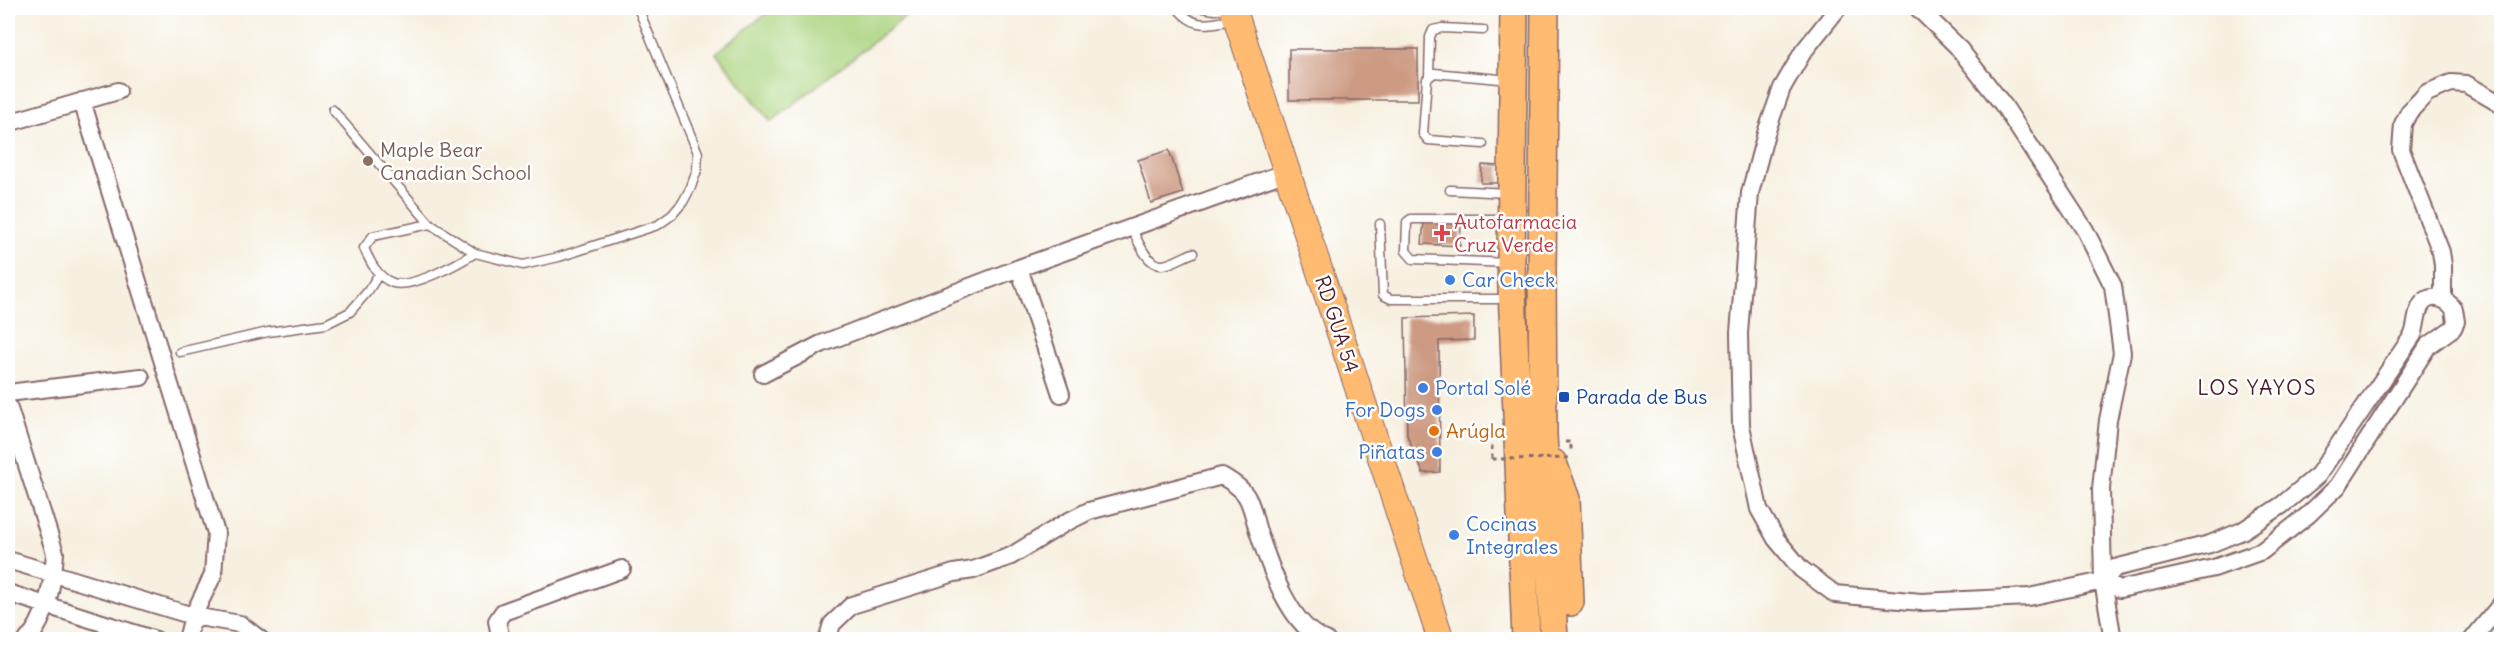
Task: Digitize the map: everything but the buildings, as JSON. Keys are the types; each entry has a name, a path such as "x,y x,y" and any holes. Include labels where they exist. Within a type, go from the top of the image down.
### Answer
{"highway":[{"path":"1514,8 1511,263 1526,639"},
{"path":"1545,8 1543,435 1554,639"},
{"path":"1508,639 1505,395 1513,352"},
{"path":"1543,435 1566,499 1572,639"}],"main road":[{"name":"RD GUA 54","path":"1234,12 1441,639"}],"street":[{"path":"1838,8 1803,52 1782,88 1766,133 1750,193 1738,333 1741,426 1759,509 1776,539 1801,569 1835,594 1921,602 2029,597 2103,581 2115,568 2210,544 2242,531 2282,505 2318,475 2413,335 2421,305 2431,298 2444,298"},
{"path":"1918,8 1957,46 2004,106 2085,230 2113,286 2121,354 2108,420 2101,489 2103,581 2113,639"},
{"path":"2103,581 2120,589 2214,568 2262,550 2308,515 2338,486 2428,346 2453,327 2456,321 2454,309 2444,298 2441,252 2401,150 2403,124 2417,102 2427,93 2451,83 2466,84 2502,105"},
{"path":"8,123 117,92"},
{"path":"82,101 216,533 213,575 194,616 187,639"},
{"path":"763,374 821,344 1019,268 1287,172"},
{"path":"1019,268 1061,394"},
{"path":"8,393 141,377"},
{"path":"8,406 55,553 53,575 45,606 35,632 27,639"},
{"path":"827,639 832,624 852,605 954,573 973,570 1011,556 1089,511 1222,476 1234,483 1246,495 1268,560 1281,589 1301,620 1320,639"},
{"path":"8,560 194,616 240,624 261,639"},
{"path":"501,639 497,621 503,612 622,569"},
{"path":"8,592 45,606 156,639"},
{"path":"2472,639 2502,603"}],"lane":[{"path":"333,110 430,224 475,252 522,265 559,257 657,225 672,215 683,202 697,170 698,153 638,8"},
{"path":"1177,8 1189,21 1205,25 1234,12"},
{"path":"1203,8 1234,12"},
{"path":"1483,30 1442,28 1433,30 1430,37 1429,76 1423,134 1433,142 1483,144"},
{"path":"1429,76 1434,73 1514,81"},
{"path":"1450,190 1512,206"},
{"path":"1511,263 1413,259 1406,251 1407,222 1411,219 1512,206"},
{"path":"430,224 373,236 364,248 369,261 379,274 394,284 417,281 460,262 475,252"},
{"path":"1380,224 1383,295 1391,299 1512,299"},
{"path":"1132,229 1147,257 1155,263 1162,265 1193,253"},
{"path":"180,352 268,333 326,324 350,312 379,274"}],"path":[{"path":"1492,438 1492,459 1571,458"}],"green space":[{"path":"773,8 900,8 906,16 771,122 716,53"}],"place":[{"name":"Maple Bear Canadian School","path":"368,161"},
{"name":"Autofarmacia Cruz Verde","path":"1442,233"},
{"name":"Car Check","path":"1450,280"},
{"name":"Portal Solé","path":"1423,388"},
{"name":"Parada de Bus","path":"1564,397"},
{"name":"For Dogs","path":"1437,410"},
{"name":"Arúgla","path":"1434,431"},
{"name":"Piñatas","path":"1437,452"},
{"name":"Cocinas Integrales","path":"1454,535"}],"district":[{"name":"LOS YAYOS","path":"2257,388"}]}
